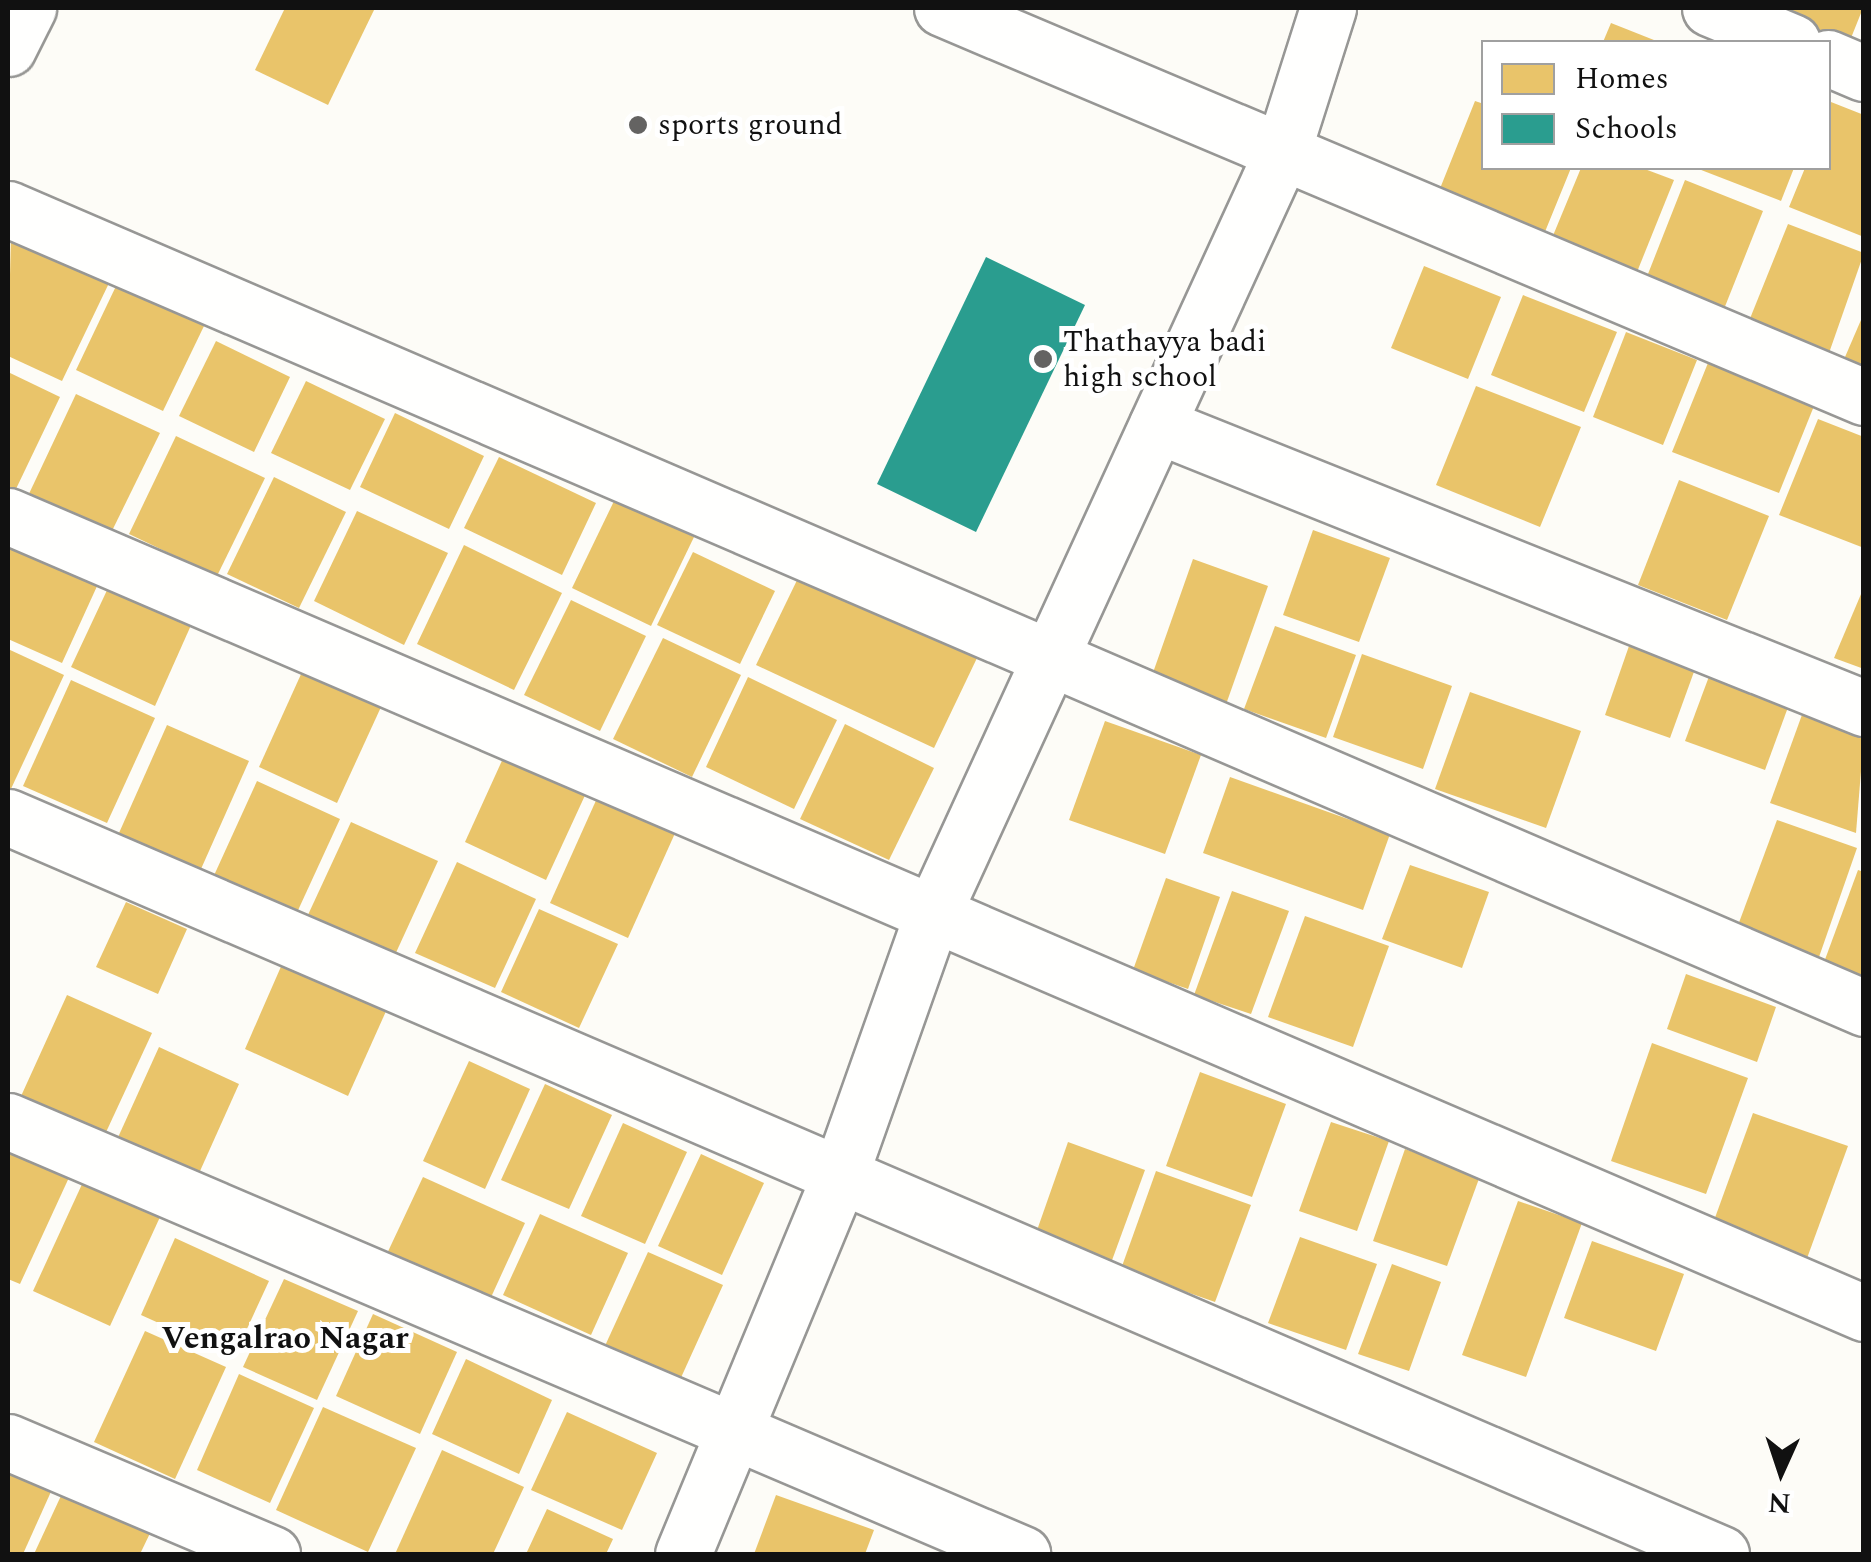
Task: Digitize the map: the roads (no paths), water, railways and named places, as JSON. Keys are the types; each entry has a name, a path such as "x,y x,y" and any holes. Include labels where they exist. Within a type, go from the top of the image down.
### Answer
{"street":[{"path":"8,48 28,8"},
{"path":"942,8 1864,397"},
{"path":"683,1554 736,1435 840,1176 932,916 1054,662 1283,150 1328,8"},
{"path":"1710,8 1787,40"},
{"path":"1831,59 1864,73"},
{"path":"8,209 1864,1008"},
{"path":"1158,424 1864,708"},
{"path":"8,516 1864,1313"},
{"path":"8,817 1721,1554"},
{"path":"8,1121 1022,1554"},
{"path":"8,1442 272,1554"}],"place":[{"name":"sports ground","path":"638,125"},
{"name":"Thathayya badi high school","path":"1043,359"}],"district":[{"name":"Vengalrao Nagar","path":"285,1339"}]}
